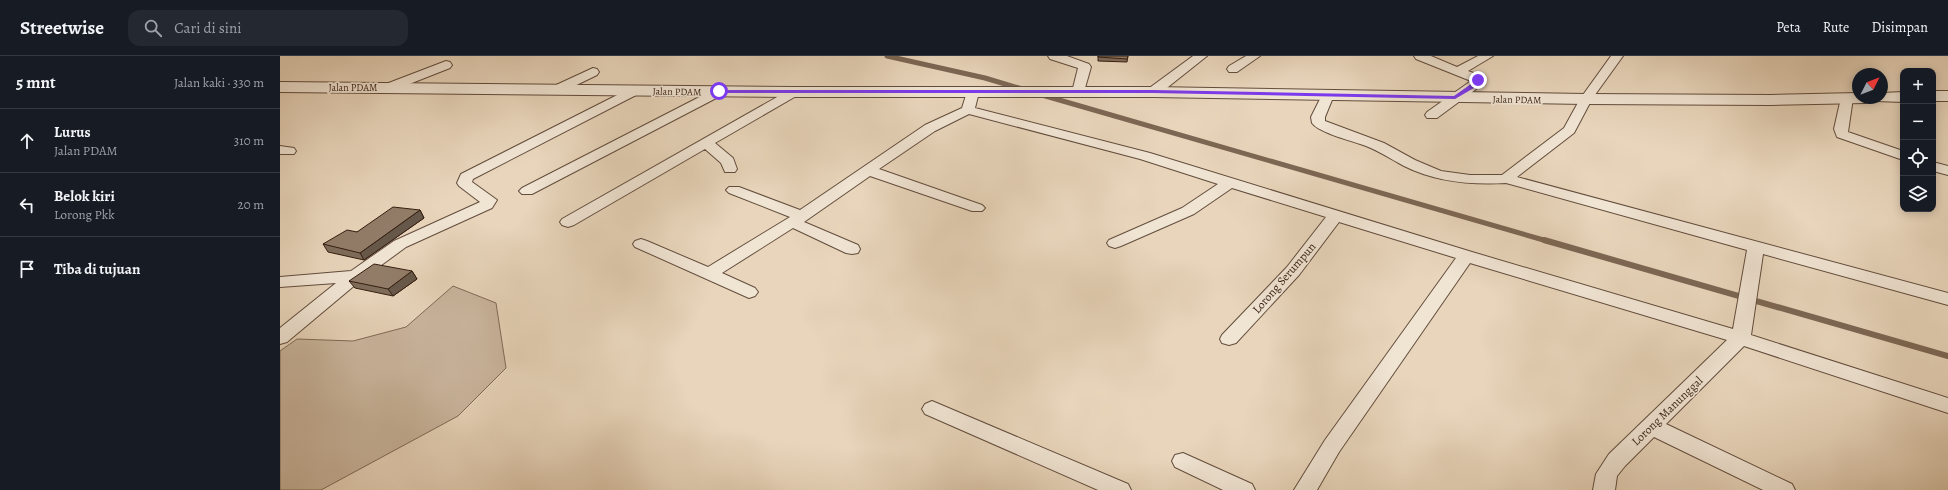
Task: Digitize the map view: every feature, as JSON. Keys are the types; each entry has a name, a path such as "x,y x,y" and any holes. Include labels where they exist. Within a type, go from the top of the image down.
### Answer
{"street":[{"path":"1054,56 1085,67 1078,92"},
{"path":"1153,92 1201,56"},
{"path":"1233,69 1254,56"},
{"path":"1420,56 1479,81 1432,115"},
{"path":"1458,71 1487,56"},
{"path":"1506,179 1569,130 1586,99 1617,56"},
{"path":"390,87 446,66"},
{"path":"558,89 593,72"},
{"name":"Jalan PDAM","path":"280,87 793,92 1153,92 1586,99 1852,98"},
{"path":"280,338 355,276 407,239 487,205 489,200 486,197 464,182 464,179 470,174 635,90"},
{"path":"527,191 719,91"},
{"path":"568,222 793,92"},
{"path":"968,110 973,92"},
{"path":"1328,95 1318,117 1319,123 1332,130 1379,146 1414,165 1441,176 1458,180 1479,181 1506,179 1948,299"},
{"path":"1936,96 1948,96"},
{"path":"1888,98 1900,97"},
{"path":"1846,98 1841,129 1842,134 1900,155"},
{"path":"709,274 797,219 930,128 968,110 1146,156 1466,256 1741,338 1948,406"},
{"path":"706,142 728,161 730,169"},
{"path":"1936,167 1948,171"},
{"path":"867,170 977,208"},
{"path":"1115,244 1188,210 1229,183"},
{"path":"734,190 797,219 852,249"},
{"name":"Lorong Serumpun","path":"1229,339 1293,270 1336,215"},
{"path":"641,244 749,292"},
{"path":"1741,338 1756,247"},
{"path":"1305,490 1332,446 1466,256"},
{"path":"280,282 355,276"},
{"name":"Lorong Manunggal","path":"1604,490 1607,474 1611,466 1741,338"},
{"path":"932,409 1120,490"},
{"path":"1651,426 1784,490"},
{"path":"1183,461 1244,490"}],"shaded area":[{"path":"453,286 496,303 506,368 458,416 321,490 280,490 280,351 297,339 353,341 406,327"}],"building":[{"path":"1098,56 1128,56 1127,59"},
{"path":"393,207 420,210 360,253 323,244 347,230 357,232"},
{"path":"374,264 412,271 388,289 349,281"}],"waterway":[{"path":"887,56 985,78 1022,89"},
{"path":"1042,95 1547,241"},
{"path":"1544,240 1948,356"}],"route":[{"path":"719,91 1153,92 1455,98 1477,84 1479,81 1478,80"}]}
